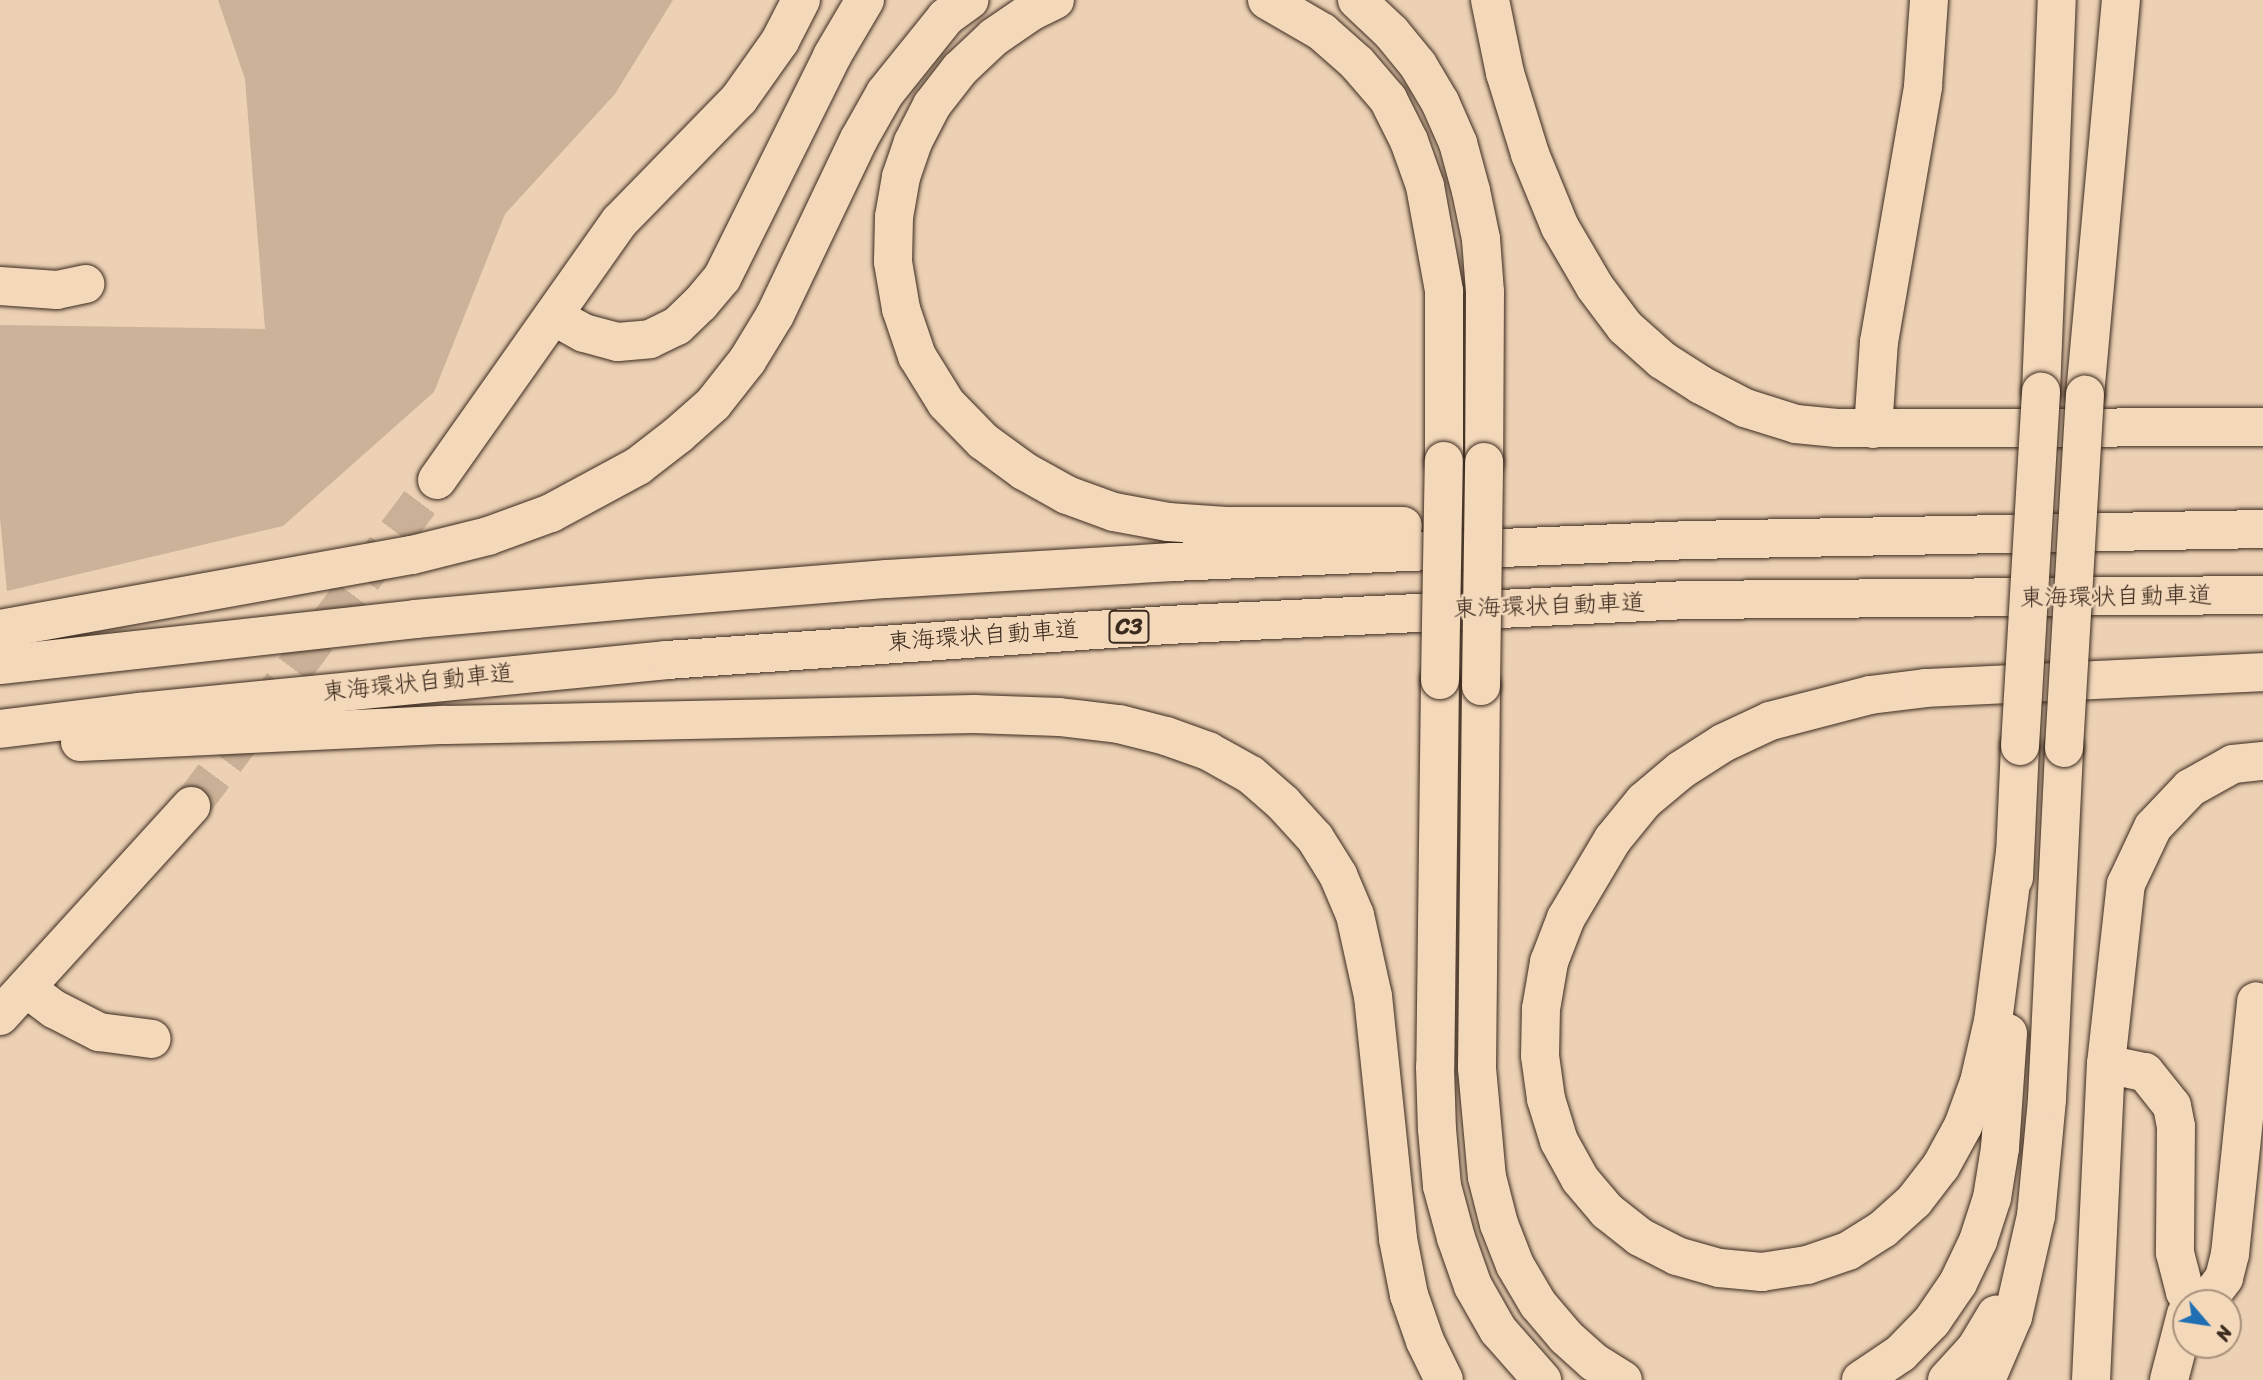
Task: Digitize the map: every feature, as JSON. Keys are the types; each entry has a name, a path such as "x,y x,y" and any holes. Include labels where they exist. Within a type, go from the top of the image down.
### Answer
{"main road":[{"path":"437,480 620,221 739,99 780,41 802,0"},
{"path":"554,316 584,333 618,342 650,340 677,326 700,304 722,278 832,55 865,0"},
{"path":"0,629 412,555 488,536 551,513 638,466 713,404 747,361 775,315 859,139 885,93 946,17 969,0"},
{"path":"1055,0 1032,11 994,37 960,69 932,105 913,142 901,177 894,217 893,262 901,309 917,356 946,403 983,441 1024,471 1067,495 1114,512 1168,522 1226,526 2006,518 2143,530"},
{"path":"1267,0 1322,32 1357,63 1388,99 1409,141 1424,186 1444,291 1435,1067 1437,1129 1443,1186 1456,1238 1473,1286 1498,1330 1542,1380"},
{"path":"1357,0 1391,32 1418,65 1440,102 1461,155 1481,239 1484,462 1477,1068 1487,1177 1499,1224 1515,1265 1538,1304 1566,1337 1594,1362 1623,1380"},
{"path":"1490,0 1505,73 1530,154 1560,227 1595,287 1625,327 1662,360 1745,408 1796,424 1873,429 2263,428"},
{"path":"1873,429 1879,342 1923,86 1929,0"},
{"path":"1861,1380 1900,1353 1932,1321 1958,1283 1979,1241 1992,1198 2005,1096 2020,746 2041,393 2057,0"},
{"path":"1986,1380 2013,1317 2036,1216 2047,1099 2085,395 2121,0"},
{"path":"0,286 57,290 85,284"},
{"path":"0,665 415,619 914,578 1409,550 1691,540 2263,529"},
{"name":"東海環状自動車道","path":"0,729 152,710 667,660 1140,626 1688,600 2263,595"},
{"path":"2015,852 1993,1021 1979,1082 1963,1126 1941,1166 1914,1201 1883,1229 1848,1251 1807,1265 1762,1272 1719,1268 1677,1256 1640,1237 1607,1211 1580,1179 1559,1141 1546,1099 1540,1056 1541,1009 1549,962 1566,918 1613,839 1644,802 1681,770 1723,743 1770,721 1821,705 1870,695 1926,688 2263,672"},
{"path":"0,751 78,742 446,725 974,714 1059,717 1119,724 1166,736 1208,751 1251,775 1307,829 1338,875 1355,915 1373,996 1398,1239 1409,1295 1425,1341 1444,1380"},
{"path":"2091,1380 2106,1064 2126,884 2153,827 2190,788 2233,764 2263,761"},
{"path":"0,1016 191,806"},
{"path":"26,988 54,1009 99,1032 152,1039"},
{"path":"2216,1289 2224,1278 2230,1254 2256,1063 2256,1001"},
{"path":"2106,1064 2145,1072 2172,1106 2176,1126 2175,1253 2184,1289"},
{"path":"1947,1380 1976,1348 2002,1306 2036,1216"},
{"path":"2169,1380 2174,1359"}],"shaded area":[{"path":"218,0 673,0 615,94 505,214 434,392 283,526 7,591 0,518 0,325 265,329 245,79"}],"tunnel":[{"path":"191,806 437,480"}]}
